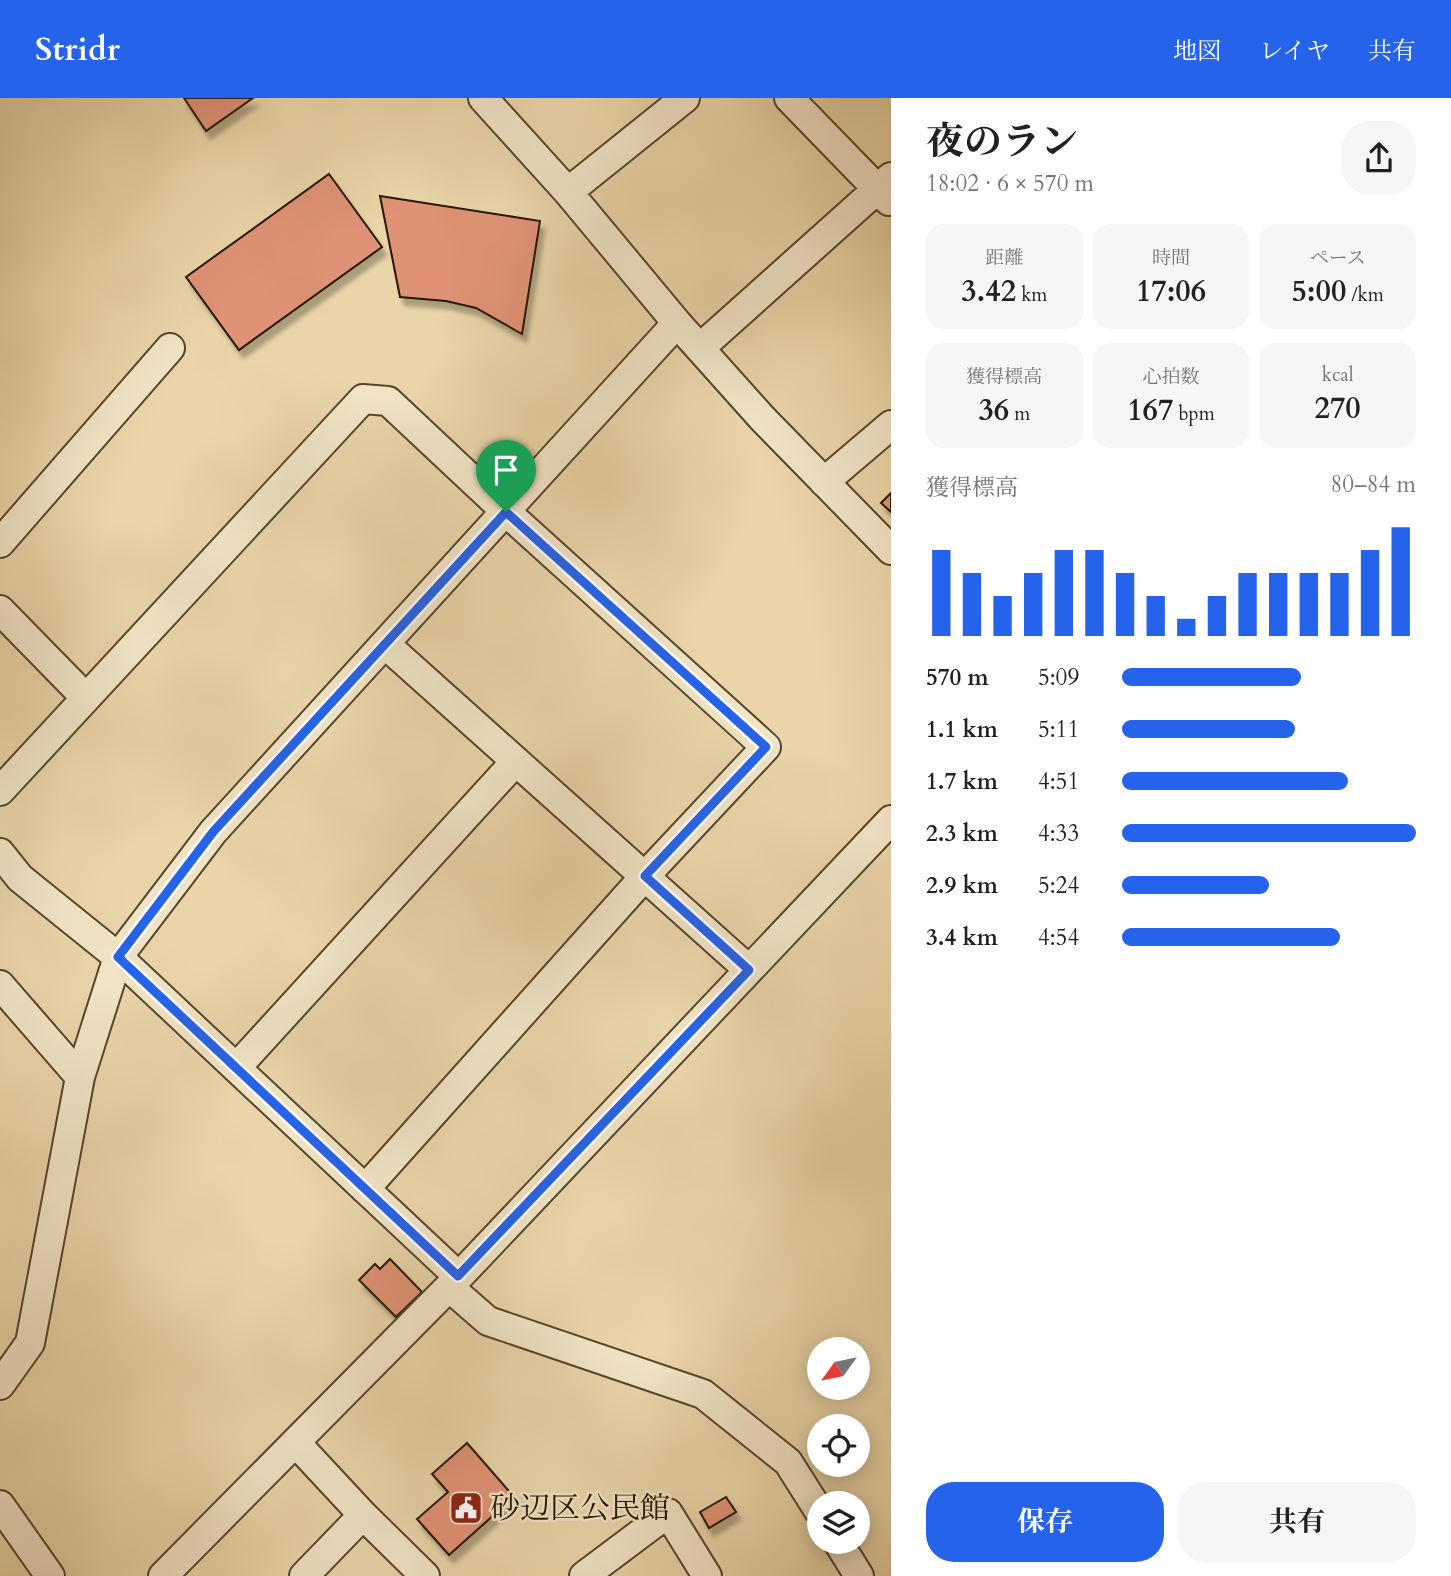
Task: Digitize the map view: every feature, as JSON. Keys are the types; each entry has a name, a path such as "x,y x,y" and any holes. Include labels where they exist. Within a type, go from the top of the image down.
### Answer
{"street":[{"path":"483,98 568,192 677,323 762,418 891,550"},
{"path":"568,192 685,98"},
{"path":"700,348 886,190 789,98"},
{"path":"0,1385 30,1343 80,1077 118,957 213,832 677,323"},
{"path":"0,543 170,348"},
{"path":"0,791 363,399 388,401 506,512 766,747 645,876 365,1189"},
{"path":"824,482 891,425"},
{"path":"0,610 86,698"},
{"path":"385,644 749,970"},
{"path":"236,1068 516,761"},
{"path":"163,1576 453,1282 891,820"},
{"path":"0,853 20,878 118,957 365,1189 488,1321 703,1394 788,1462 807,1492"},
{"path":"0,985 80,1077"},
{"path":"296,1443 425,1576"},
{"path":"0,1505 50,1576"},
{"path":"583,1576 668,1513 706,1576"},
{"path":"304,1576 363,1515"},
{"path":"845,1554 859,1576"}],"building":[{"path":"184,98 253,98 206,131"},
{"path":"329,174 382,247 239,350 186,277"},
{"path":"380,196 540,221 522,334 476,308 446,301 400,297"},
{"path":"891,493 891,512 881,503"},
{"path":"390,1259 422,1292 396,1317 359,1280 375,1264 380,1269"},
{"name":"砂辺区公民館","path":"467,1443 514,1497 449,1555 417,1519 448,1492 432,1474"},
{"path":"726,1497 736,1512 709,1528 700,1512"}],"place":[{"name":"砂辺区公民館","path":"466,1508"}],"route":[{"path":"506,512 766,747 645,876 749,970 458,1276 118,957 213,832 506,512"}]}
